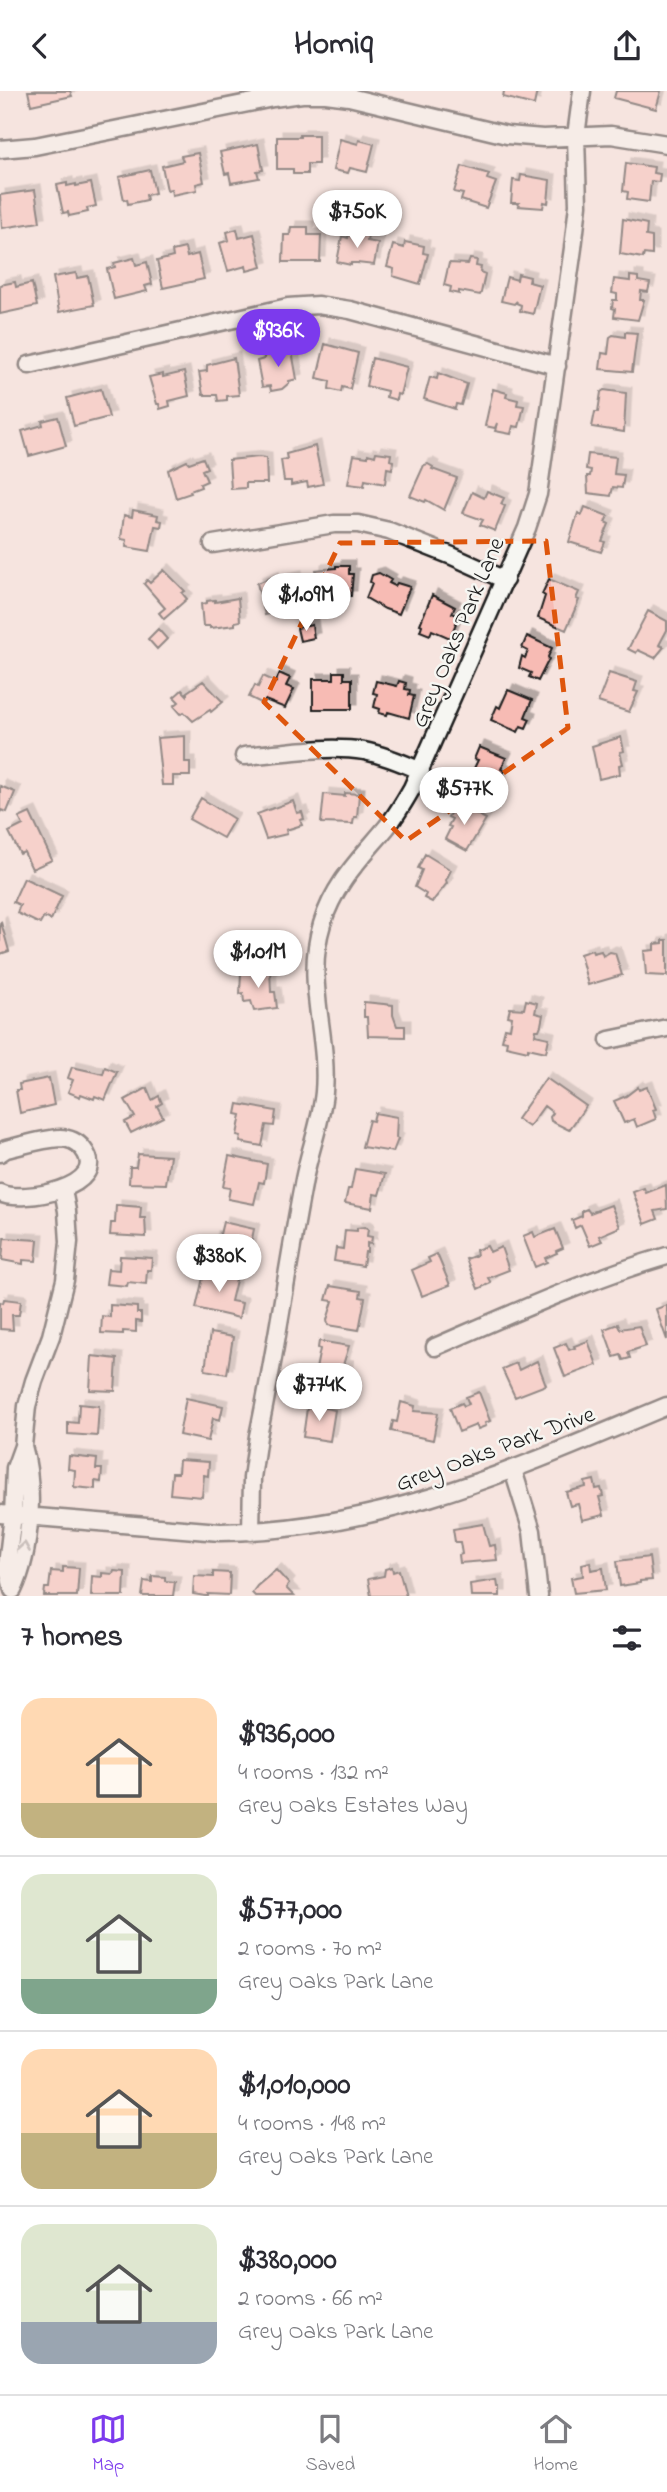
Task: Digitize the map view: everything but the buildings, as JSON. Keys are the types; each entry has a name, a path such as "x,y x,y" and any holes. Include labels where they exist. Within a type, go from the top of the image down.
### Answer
{"street":[{"name":"Grey Oaks Park Lane","path":"251,1532 252,1478 258,1436 303,1182 324,1094 325,1064 314,991 315,955 321,925 332,895 346,873 400,809 421,771 527,528 538,494 578,205 576,136 582,91"},
{"path":"0,149 35,146 302,94 349,97 507,135 543,138 611,135 667,144"},
{"path":"29,365 288,307 318,305 351,310 557,366"},
{"path":"213,544 334,524 358,524 389,531 505,580"},
{"path":"244,756 312,750 363,751 391,758 421,771"},
{"path":"609,1039 667,1028"},
{"path":"0,1153 6,1149 61,1138 79,1144 87,1154 89,1165 85,1175 76,1184 63,1190 16,1196 0,1193"},
{"path":"13,1593 21,1573 14,1516 29,1467 23,1446 27,1406 59,1308 65,1280 69,1242 63,1190"},
{"path":"435,1347 518,1311 667,1256"},
{"name":"Grey Oaks Park Drive","path":"14,1516 220,1532 251,1532 323,1523 386,1511 444,1495 513,1470 667,1406"},
{"path":"513,1470 532,1531 539,1596"}],"highlighted area":[{"path":"546,541 568,728 406,841 264,702 340,543"}]}
